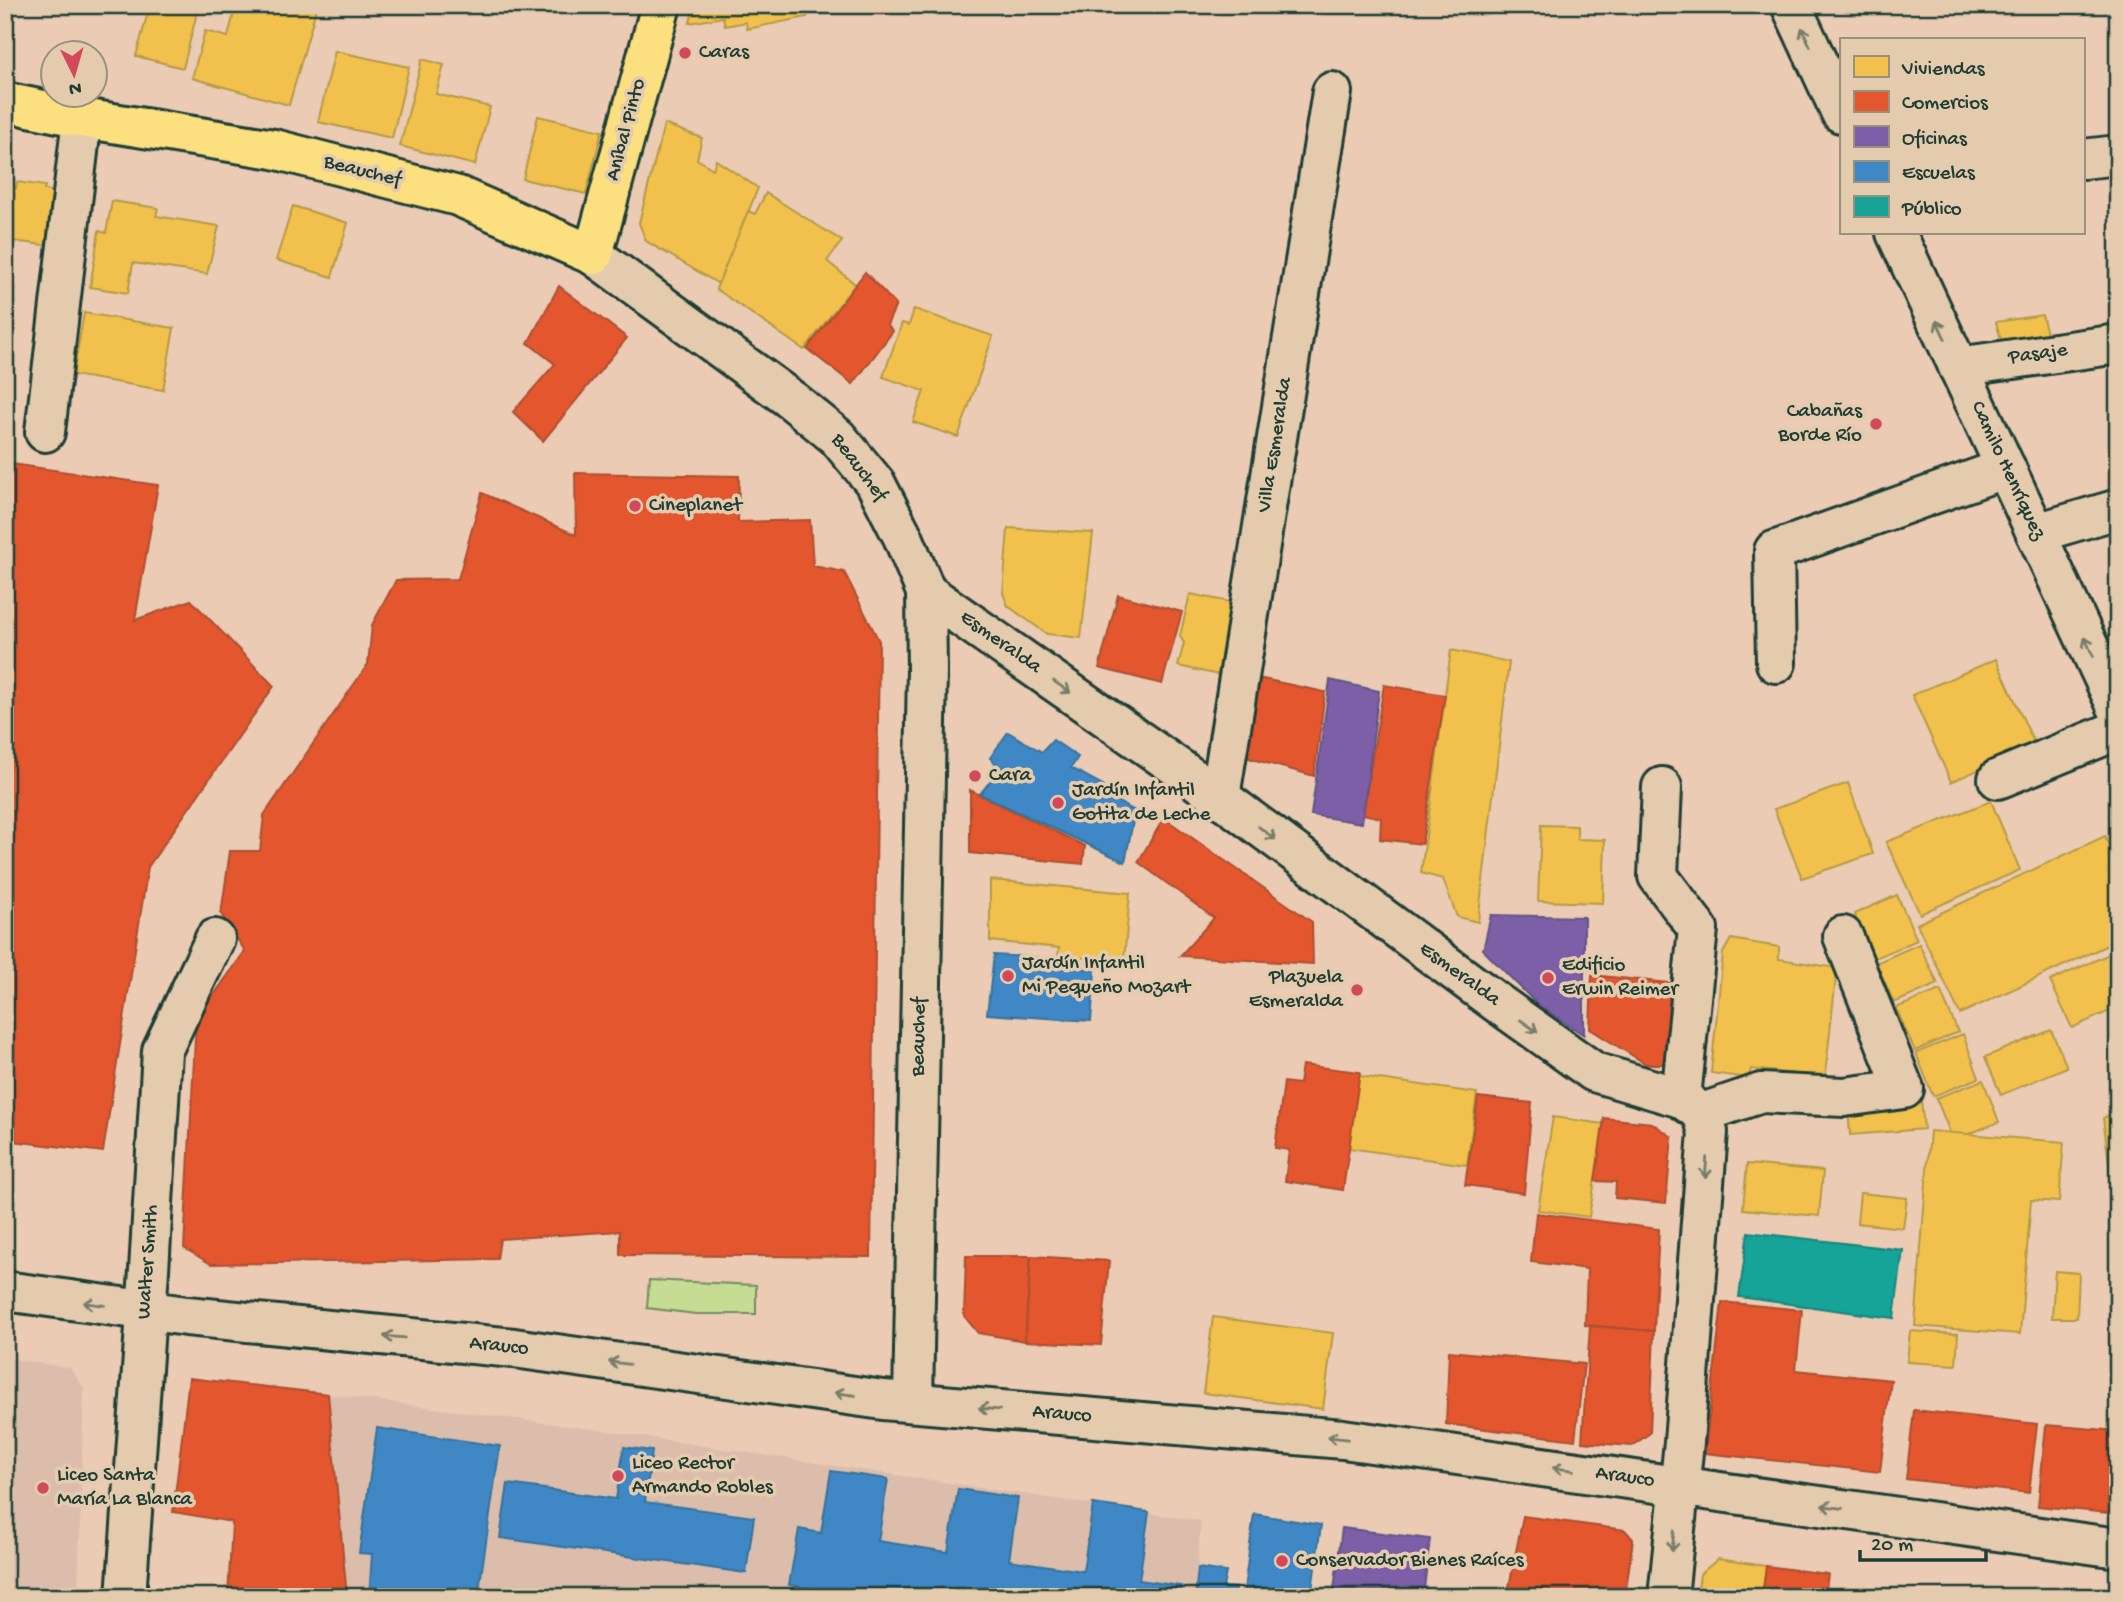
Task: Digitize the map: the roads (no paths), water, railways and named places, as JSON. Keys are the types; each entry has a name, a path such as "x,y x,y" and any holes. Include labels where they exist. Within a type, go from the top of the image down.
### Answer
{"main road":[{"name":"Aníbal Pinto","path":"593,255 661,5"},
{"name":"Beauchef","path":"5,102 82,118 274,149 458,196 593,255"}],"street":[{"path":"1791,5 1840,111"},
{"name":"Villa Esmeralda","path":"1220,797 1332,92"},
{"path":"45,432 82,118"},
{"path":"2084,159 2118,155"},
{"name":"Camilo Henríquez","path":"1896,234 2118,709"},
{"name":"Beauchef","path":"593,255 793,401 837,437 876,484 904,537 926,592 927,684 913,1401"},
{"name":"Pasaje","path":"1958,367 2118,344"},
{"path":"1776,663 1774,551 2006,468"},
{"path":"2036,533 2118,509"},
{"name":"Esmeralda","path":"926,592 1220,797 1594,1072 1691,1106"},
{"path":"1997,779 2118,730"},
{"path":"1662,787 1658,876 1698,929 1691,1106 1708,1132 1668,1597"},
{"path":"1691,1106 1761,1093 1844,1097 1904,1089 1843,936"},
{"name":"Walter Smith","path":"126,1597 162,1051 215,939"},
{"name":"Arauco","path":"5,1291 146,1311 514,1348 883,1400 1343,1439 2118,1548"}],"place":[{"name":"Caras","path":"685,53"},
{"name":"Cabañas Borde Río","path":"1876,424"},
{"name":"Cineplanet","path":"635,506"},
{"name":"Cara","path":"975,776"},
{"name":"Jardín Infantil Gotita de Leche","path":"1058,803"},
{"name":"Jardín Infantil Mi Pequeño Mozart","path":"1008,976"},
{"name":"Edificio Erwin Reimer","path":"1548,978"},
{"name":"Plazuela Esmeralda","path":"1357,990"},
{"name":"Liceo Rector Armando Robles","path":"618,1476"},
{"name":"Liceo Santa María La Blanca","path":"43,1488"},
{"name":"Conservador Bienes Raíces","path":"1282,1561"}]}
